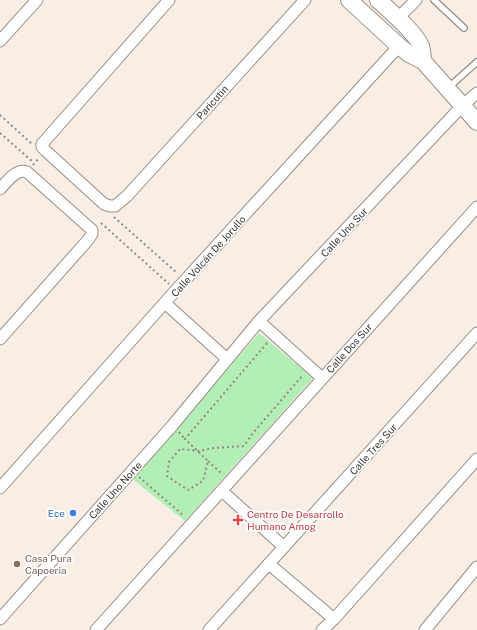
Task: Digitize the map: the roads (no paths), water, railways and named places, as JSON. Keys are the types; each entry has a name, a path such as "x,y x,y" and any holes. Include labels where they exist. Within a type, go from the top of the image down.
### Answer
{"main road":[{"path":"349,0 408,54 424,61"},
{"path":"378,0 398,18 420,44 424,61 477,122"}],"street":[{"path":"0,41 37,0"},
{"name":"Paricutin","path":"169,0 44,141 44,149 104,204 110,206 116,206 119,204 305,0"},
{"path":"398,18 416,0"},
{"name":"Calle Volcán De Jorullo","path":"0,488 164,303 399,46"},
{"name":"Calle Uno Sur","path":"227,359 259,321 462,106 477,93"},
{"path":"0,189 17,172 27,172 92,230 92,234 88,240 0,339"},
{"name":"Calle Dos Sur","path":"96,630 477,207"},
{"path":"164,303 227,359"},
{"path":"259,321 322,378"},
{"name":"Calle Tres Sur","path":"209,630 477,333"},
{"name":"Calle Uno Norte","path":"0,619 172,426 227,359"},
{"path":"322,630 334,619 477,459"},
{"path":"222,491 284,547"},
{"path":"269,564 334,619"},
{"path":"425,630 477,567"}],"lane":[{"path":"434,0 464,28"},
{"path":"447,89 477,62"}],"place":[{"name":"Ece","path":"73,513"},
{"name":"Centro De Desarrollo Humano Amog","path":"238,520"},
{"name":"Casa Pura Capoeria","path":"17,564"}]}
